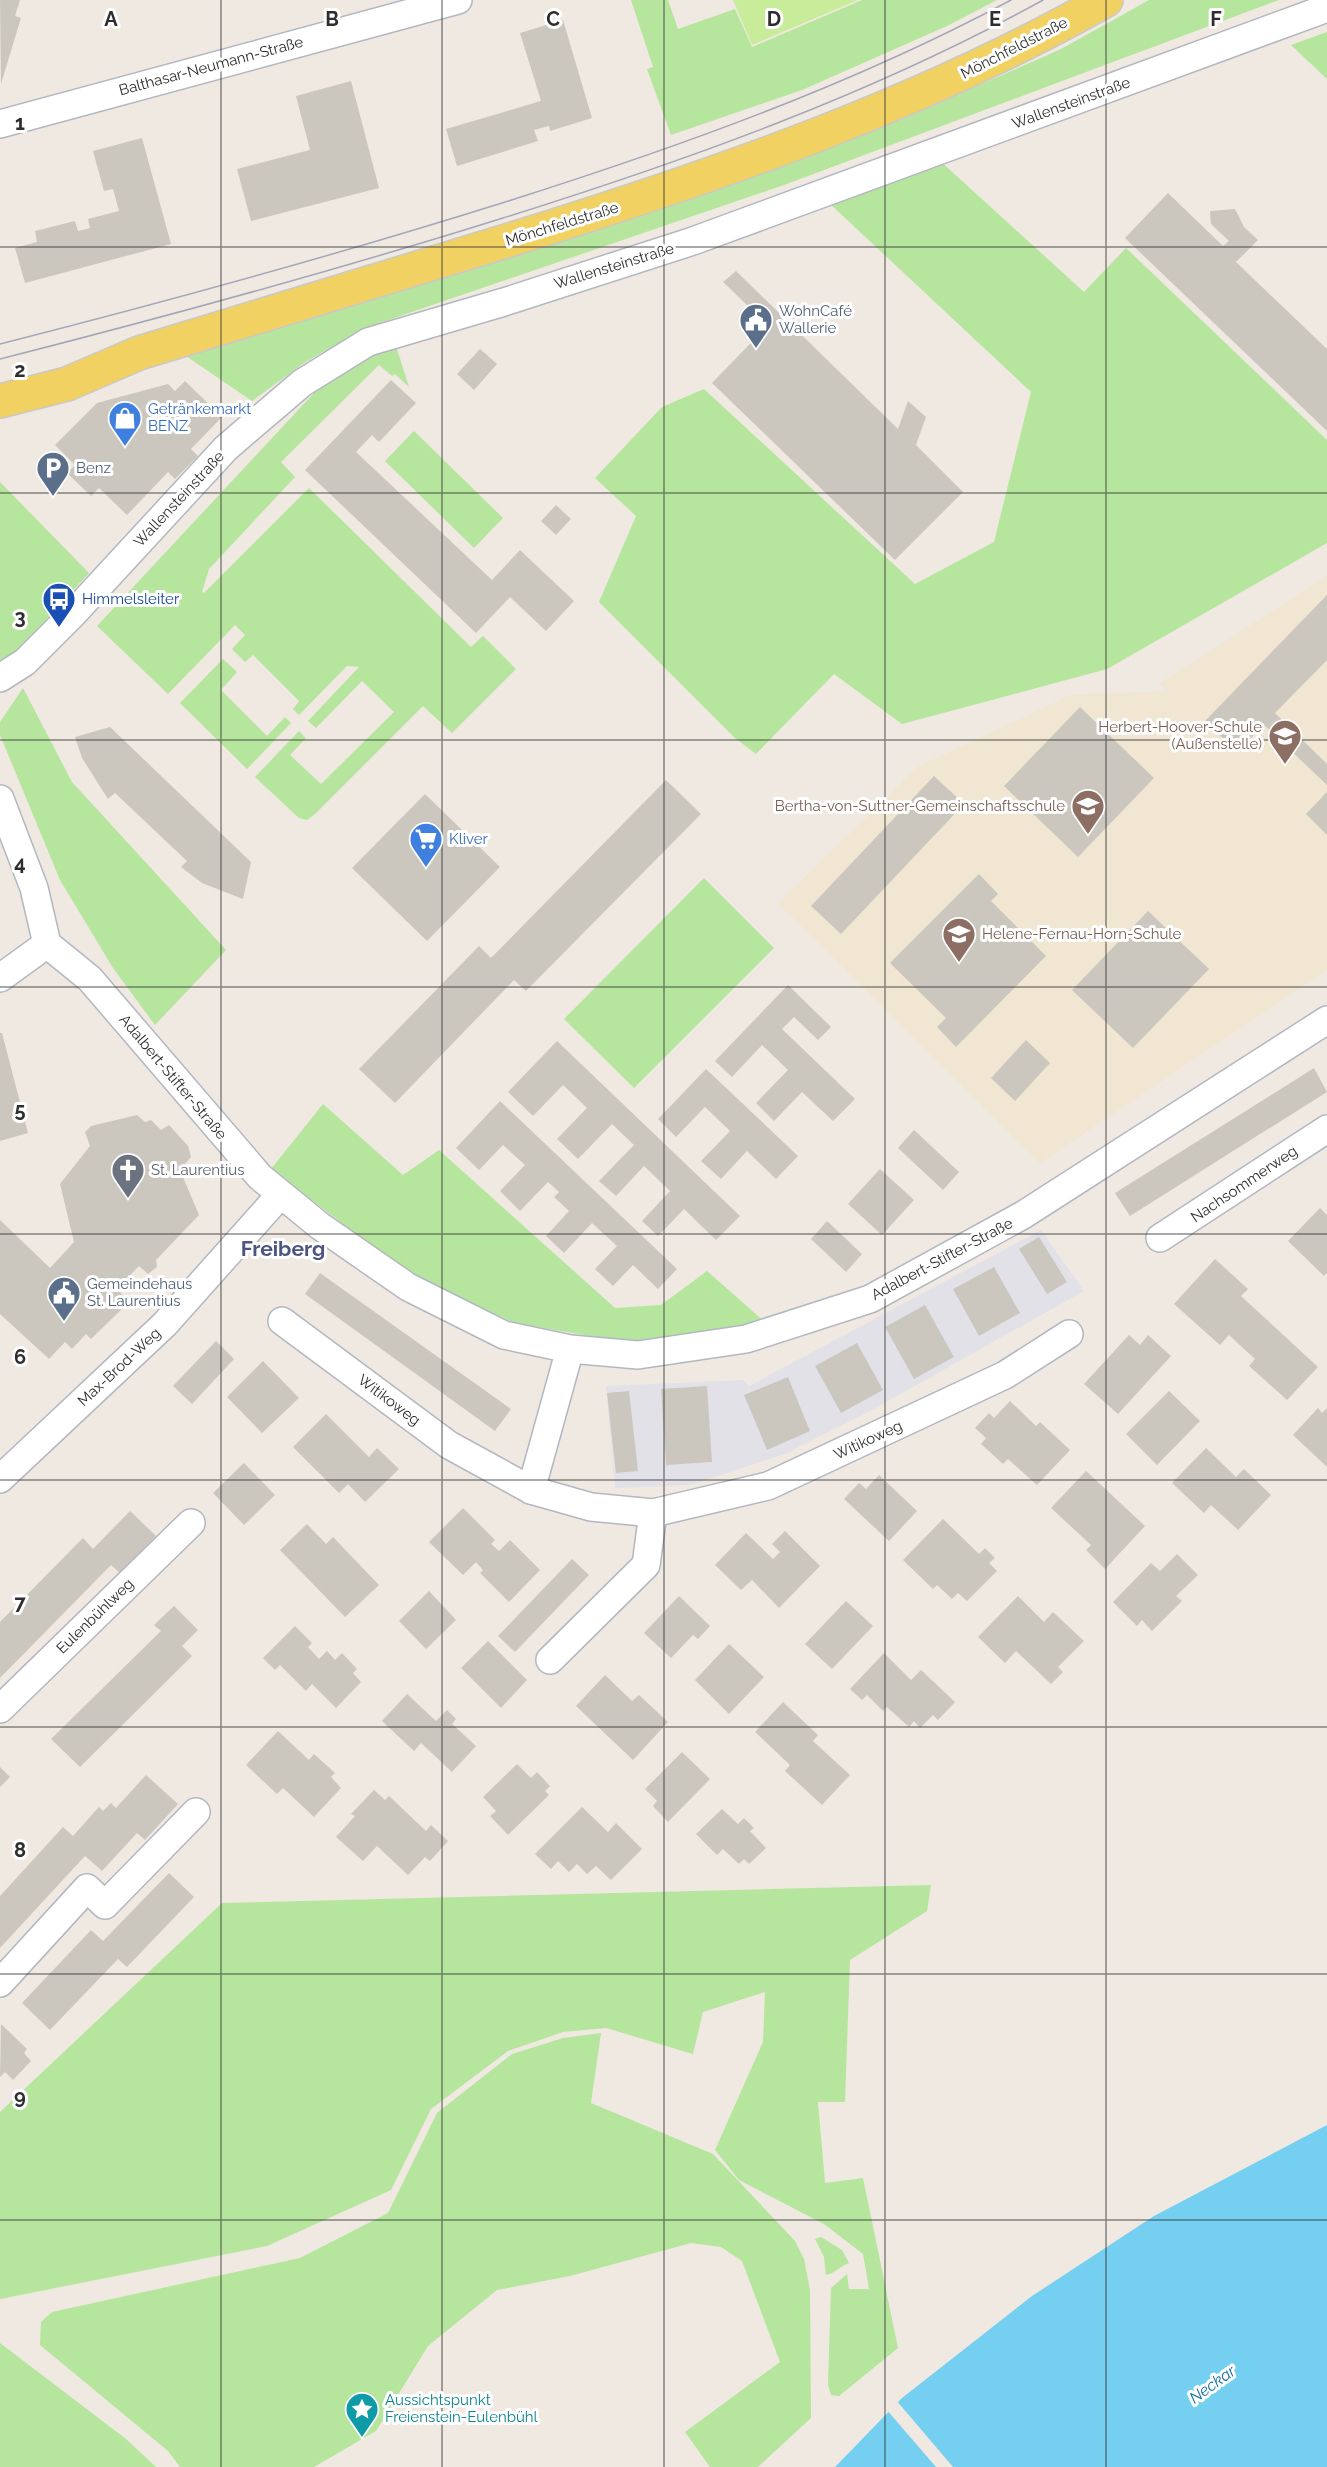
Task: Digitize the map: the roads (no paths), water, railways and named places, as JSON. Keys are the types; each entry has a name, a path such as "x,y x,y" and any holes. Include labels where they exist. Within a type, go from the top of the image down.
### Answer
{"main road":[{"name":"Mönchfeldstraße","path":"0,401 67,384 139,352 638,200 767,155 896,104 976,69 1106,0"}],"street":[{"name":"Balthasar-Neumann-Straße","path":"0,124 458,0"},
{"name":"Wallensteinstraße","path":"0,678 25,662 71,616 226,448 302,383 368,342 693,242 1327,8"},
{"path":"0,799 34,888 47,944 0,978"},
{"name":"Adalbert-Stifter-Straße","path":"47,944 90,979 244,1160 280,1195 358,1254 408,1287 504,1335 570,1349 638,1355 746,1339 870,1299 1023,1215 1327,1020"},
{"name":"Nachsommerweg","path":"1160,1238 1327,1129"},
{"name":"Max-Brod-Weg","path":"0,1479 165,1324 280,1195"},
{"name":"Witikoweg","path":"282,1321 449,1444 531,1490 591,1507 653,1513 768,1486 1005,1375 1069,1334"},
{"path":"531,1490 570,1349"},
{"path":"550,1660 646,1565 653,1513"},
{"name":"Eulenbühlweg","path":"0,1709 191,1523"},
{"path":"0,1983 87,1888 105,1905 196,1812"}],"water":[{"name":"Neckar","path":"1327,2125 1327,2467 835,2467 902,2398 1032,2296 1154,2216"}],"tram line":[{"path":"0,344 315,259 502,203 632,160 825,88 950,31 1011,0"},
{"path":"0,359 315,274 503,218 642,173 846,95 913,66 1043,0"}],"place":[{"name":"WohnCafé Wallerie","path":"756,349"},
{"name":"Getränkemarkt BENZ","path":"125,447"},
{"name":"Benz","path":"53,497"},
{"name":"Himmelsleiter","path":"59,628"},
{"name":"Herbert-Hoover-Schule (Außenstelle)","path":"1285,765"},
{"name":"Bertha-von-Suttner-Gemeinschaftsschule","path":"1088,835"},
{"name":"Kliver","path":"426,868"},
{"name":"Helene-Fernau-Horn-Schule","path":"959,963"},
{"name":"St. Laurentius","path":"128,1199"},
{"name":"Gemeindehaus St. Laurentius","path":"64,1322"},
{"name":"Aussichtspunkt Freienstein-Eulenbühl","path":"362,2438"}],"district":[{"name":"Freiberg","path":"283,1249"}]}
